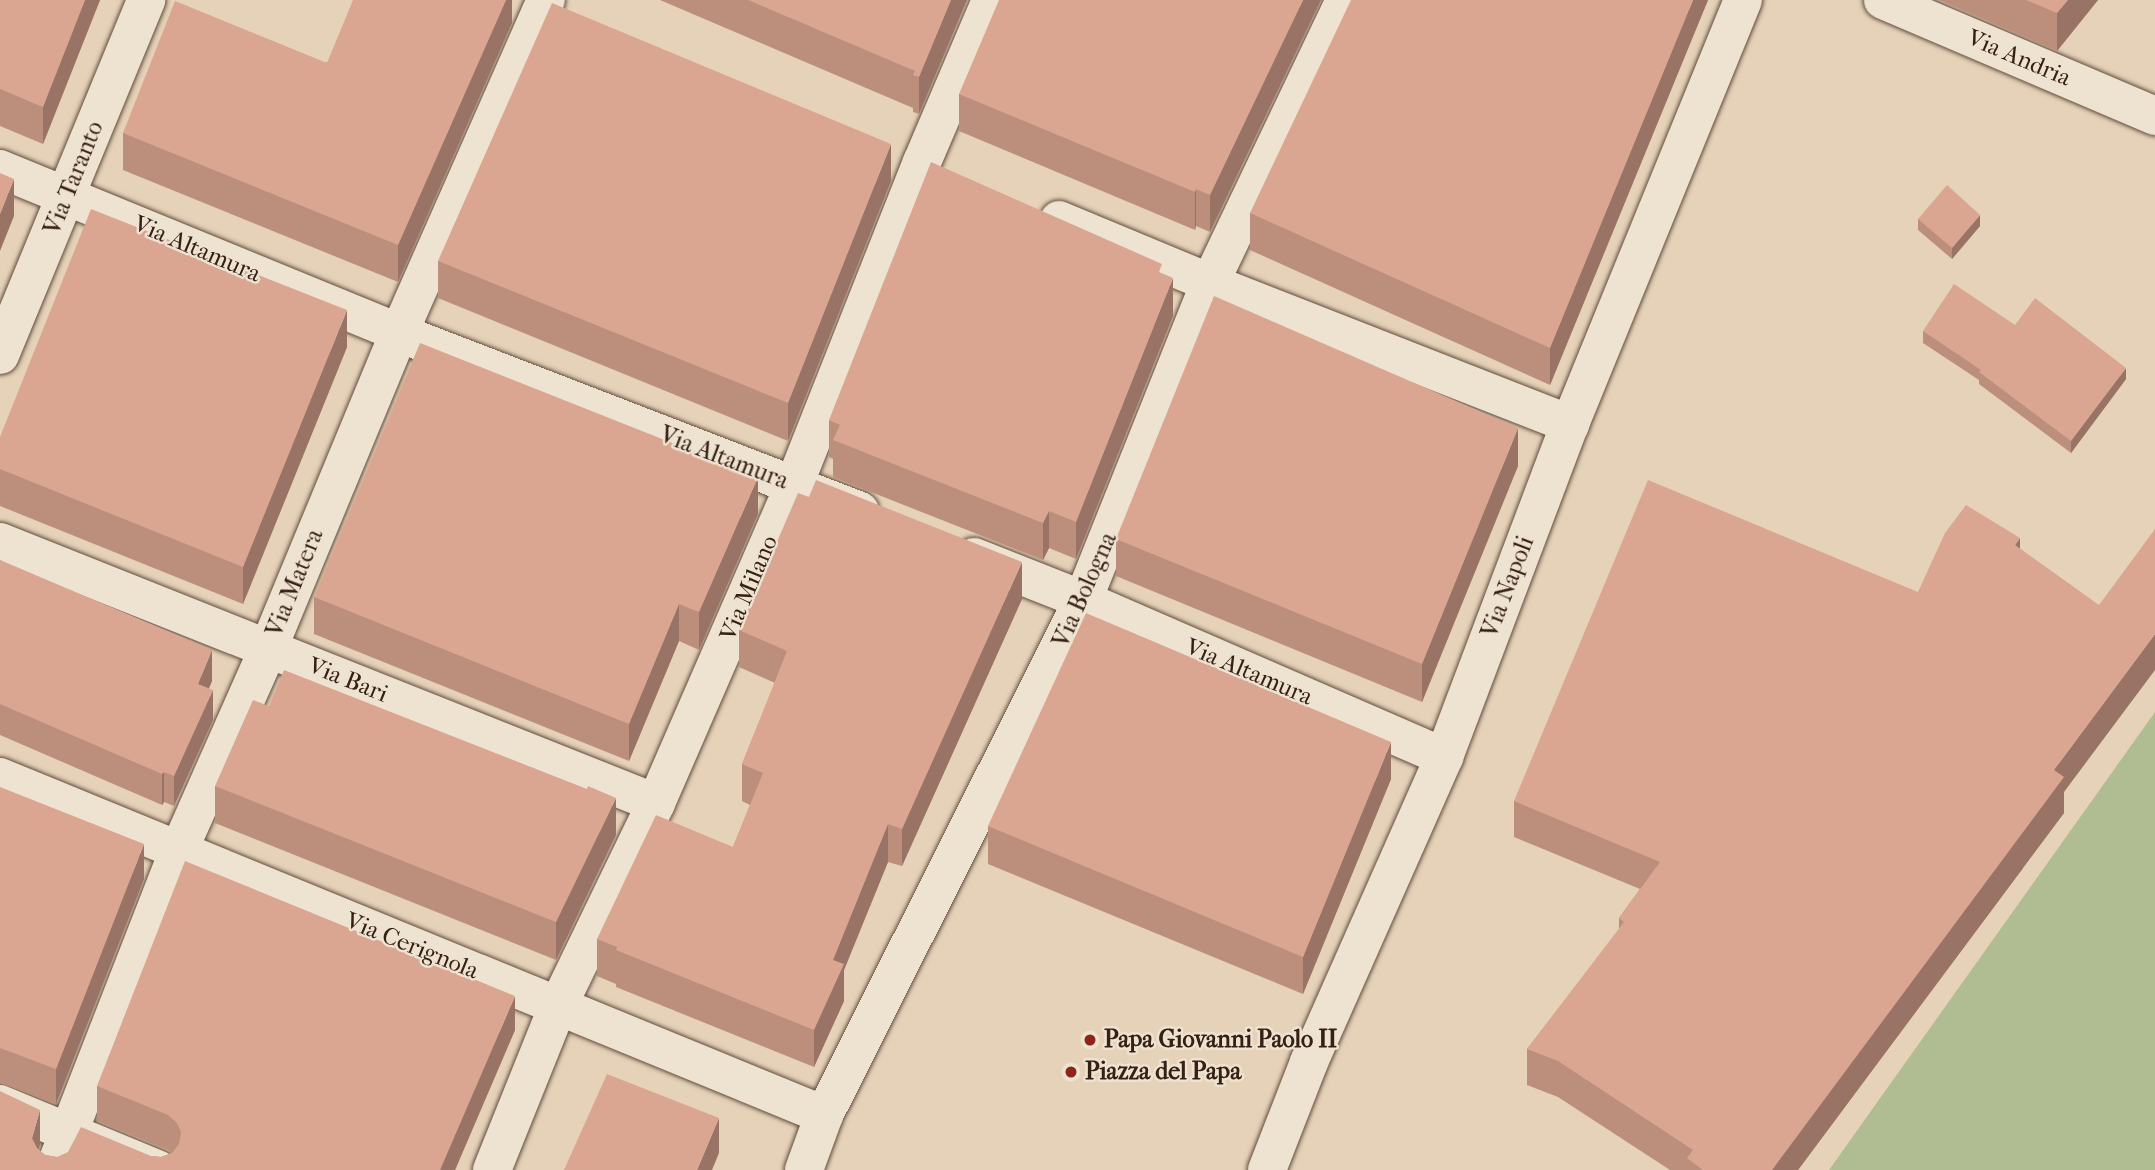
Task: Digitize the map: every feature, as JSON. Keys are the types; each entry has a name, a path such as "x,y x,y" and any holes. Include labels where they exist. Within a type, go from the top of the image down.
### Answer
{"street":[{"name":"Via Taranto","path":"0,355 68,196 146,0"},
{"name":"Via Milano","path":"492,1170 558,1006 656,803 794,485 922,162 992,0"},
{"name":"Via Bologna","path":"804,1170 824,1115 1083,600 1210,283 1345,0"},
{"name":"Via Napoli","path":"1267,1170 1309,1062 1444,757 1570,424 1743,0"},
{"name":"Via Andria","path":"1883,0 2155,116"},
{"path":"542,1 582,20"},
{"name":"Via Matera","path":"54,1170 179,850 268,649 399,333 542,1"},
{"path":"884,146 959,178"},
{"name":"Via Altamura","path":"0,169 399,333 895,525"},
{"path":"1022,204 1210,283 1570,424"},
{"name":"Via Bari","path":"0,542 656,803"},
{"name":"Via Altamura","path":"945,545 1083,600 1444,757"},
{"name":"Via Cerignola","path":"0,777 824,1115"},
{"path":"0,1104 159,1170"}],"green space":[{"path":"2155,712 2155,1170 1829,1170"}],"building":[{"path":"0,0 85,0 43,107 0,89"},
{"path":"353,0 506,0 398,245 123,133 175,1 327,63"},
{"path":"748,0 951,0 919,77 913,75 915,71"},
{"path":"999,0 1303,0 1210,195 1196,189 1195,192 959,94"},
{"path":"1351,0 1693,0 1550,348 1250,213"},
{"path":"2026,0 2068,0 2057,13"},
{"path":"552,3 891,144 788,403 438,261"},
{"path":"931,162 1162,264 1159,272 1173,278 1076,522 1049,511 1043,523 833,440 840,425 829,420"},
{"path":"0,173 14,179 0,214"},
{"path":"1947,185 1980,215 1952,248 1918,219"},
{"path":"91,209 347,310 243,567 0,469 0,437"},
{"path":"1954,284 2015,325 2035,298 2126,368 2071,441 1979,372 1981,370 1923,331"},
{"path":"1214,296 1518,428 1422,664 1116,539"},
{"path":"420,343 758,477 699,612 679,604 629,724 314,597"},
{"path":"816,480 1022,562 902,829 888,824 833,960 844,964 814,1030 616,950 617,947 597,939 656,815 733,847 763,773 742,764 787,651 739,630 798,493 809,497"},
{"path":"1648,480 1918,592 1945,533 1966,505 2020,538 2015,545 2099,605 2155,529 2155,634 2054,770 2064,777 1772,1170 1703,1170 1687,1158 1693,1150 1558,1061 1527,1049 1624,922 1619,918 1660,862 1514,801"},
{"path":"0,560 212,650 198,684 213,690 174,776 164,772 162,774 0,704"},
{"path":"1086,613 1391,742 1303,957 988,826"},
{"path":"284,670 616,798 556,922 215,786 253,700 269,706"},
{"path":"0,787 144,844 56,1069 0,1048"},
{"path":"185,861 515,996 440,1170 0,1170 0,1091 40,1110 32,1138 37,1148 45,1155 57,1157 68,1152 81,1127 151,1156 161,1157 172,1153 179,1144 181,1132 177,1123 168,1115 97,1086"},
{"path":"607,1074 719,1118 697,1170 564,1170"}],"place":[{"name":"Papa Giovanni Paolo II","path":"1090,1040"},
{"name":"Piazza del Papa","path":"1071,1072"}]}
